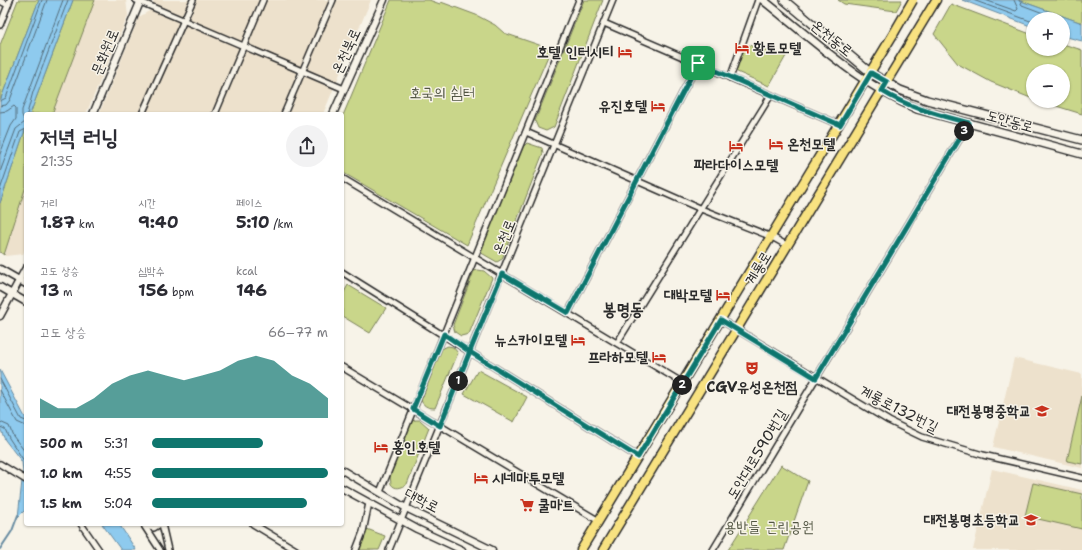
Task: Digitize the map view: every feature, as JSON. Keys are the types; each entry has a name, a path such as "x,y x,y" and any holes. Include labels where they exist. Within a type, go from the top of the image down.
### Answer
{"main road":[{"name":"온천동로","path":"763,0 865,82"},
{"name":"온천동로","path":"784,0 871,73"},
{"name":"계룡로","path":"581,550 840,125 913,0"},
{"name":"계룡로","path":"603,549 936,0"},
{"name":"도안동로","path":"871,73 909,94 927,100 1082,140"},
{"name":"도안동로","path":"865,82 894,99 918,109 1082,154"},
{"path":"577,550 587,541"}],"street":[{"path":"143,112 193,0"},
{"path":"215,112 263,0"},
{"path":"285,112 333,0"},
{"name":"온천북로","path":"334,112 384,0"},
{"path":"380,492 579,0"},
{"name":"온천로","path":"389,550 613,0"},
{"path":"730,78 758,0"},
{"path":"0,1 9,2 0,25"},
{"path":"139,1 344,89"},
{"name":"문화원로","path":"93,112 139,1"},
{"path":"604,23 840,125"},
{"path":"568,313 698,63"},
{"path":"617,343 771,95"},
{"name":"도안대로590번길","path":"713,550 969,123"},
{"path":"526,132 701,209 772,237 788,246"},
{"path":"344,179 683,383"},
{"path":"0,269 24,283"},
{"path":"0,316 24,271"},
{"path":"344,273 444,334 470,352 638,457"},
{"path":"0,287 24,301"},
{"name":"계룡로132번길","path":"721,320 889,421 922,437 983,455 1082,478"},
{"path":"344,368 599,521"},
{"path":"0,464 24,479"},
{"name":"대학로","path":"344,471 406,508 492,550"},
{"name":"대학로","path":"344,489 401,520 462,550"},
{"path":"356,550 363,532 369,503"},
{"path":"82,526 99,550"},
{"path":"145,526 160,550"},
{"path":"147,526 154,528 158,526"},
{"path":"162,526 168,550"},
{"path":"256,526 296,550"}],"shaded area":[{"path":"95,0 126,0 128,16 87,112 53,112"},
{"path":"154,0 371,0 324,112 100,112 139,17 149,11"},
{"path":"24,192 24,252 23,254 5,256 6,246"},
{"name":"대전봉명중학교","path":"1014,358 1082,374 1082,468 993,447"},
{"name":"대전봉명초등학교","path":"992,469 1082,490 1082,550 973,550"}],"green space":[{"path":"18,0 39,0 0,101 0,45"},
{"path":"73,0 95,0 53,112 31,112"},
{"name":"호국의 쉼터","path":"391,0 429,0 440,4 441,2 476,15 495,25 504,33 551,49 467,245 344,173 344,113"},
{"path":"584,0 603,0 554,127 546,131 538,128 535,121"},
{"path":"838,0 902,0 896,11 844,4"},
{"path":"1018,0 1082,0 1082,23 1070,19 1070,12 1051,12"},
{"path":"951,4 1026,32 1026,56 1070,56 1070,46 1082,50 1082,114 1063,108 1070,108 1070,64 1026,64 1026,96 991,82 958,64 934,34"},
{"path":"745,44 786,56 769,86 735,71"},
{"path":"24,133 24,192 4,255 0,252 0,203"},
{"path":"527,143 542,148 543,153 502,259 497,262 478,251 523,147"},
{"path":"474,271 484,271 492,278 469,334 461,336 455,332 453,325"},
{"path":"348,285 386,308 370,333 344,317 344,292"},
{"path":"448,346 453,347 458,353 435,408 430,408 422,403 420,398 441,349"},
{"path":"478,370 527,397 514,422 464,394"},
{"path":"1082,396 1082,464 1067,461"},
{"path":"420,420 429,428 407,484 403,487 397,488 391,484 390,476 411,421"},
{"name":"용반들 근린공원","path":"781,465 808,481 784,550 728,550"},
{"path":"1033,483 1082,494 1082,529 1025,516"},
{"path":"367,529 385,536 379,550 359,550"}],"water":[{"path":"39,0 73,0 31,112 24,112 24,133 0,203 0,101"},
{"path":"962,0 1018,0 1051,12 1026,12 1026,24"},
{"path":"1070,19 1082,23 1082,41 1070,38"},
{"path":"0,370 24,415 24,511 18,517 23,472 22,462 5,440 0,428"},
{"path":"103,526 120,526 136,550 121,550"}],"waterway":[{"path":"0,549 12,531 18,515"}],"place":[{"name":"황토모텔","path":"742,48"},
{"name":"호텔 인터시티","path":"625,52"},
{"name":"유진호텔","path":"658,106"},
{"name":"온천모텔","path":"776,144"},
{"name":"파라다이스모텔","path":"736,146"},
{"name":"대박모텔","path":"723,295"},
{"name":"뉴스카이모텔","path":"578,340"},
{"name":"프라하모텔","path":"659,357"},
{"name":"CGV유성온천점","path":"752,368"},
{"name":"대전봉명중학교","path":"1042,411"},
{"name":"홍인호텔","path":"381,447"},
{"name":"시네마투모텔","path":"481,478"},
{"name":"쿨마트","path":"527,505"},
{"name":"대전봉명초등학교","path":"1031,520"}],"district":[{"name":"봉명동","path":"623,309"}],"route":[{"path":"698,63 568,313 502,274 470,352 440,426 413,409 444,334 470,352 638,457 721,320 816,378 969,123 918,109 894,99 882,91 887,82 871,73 840,125 698,63"}]}
